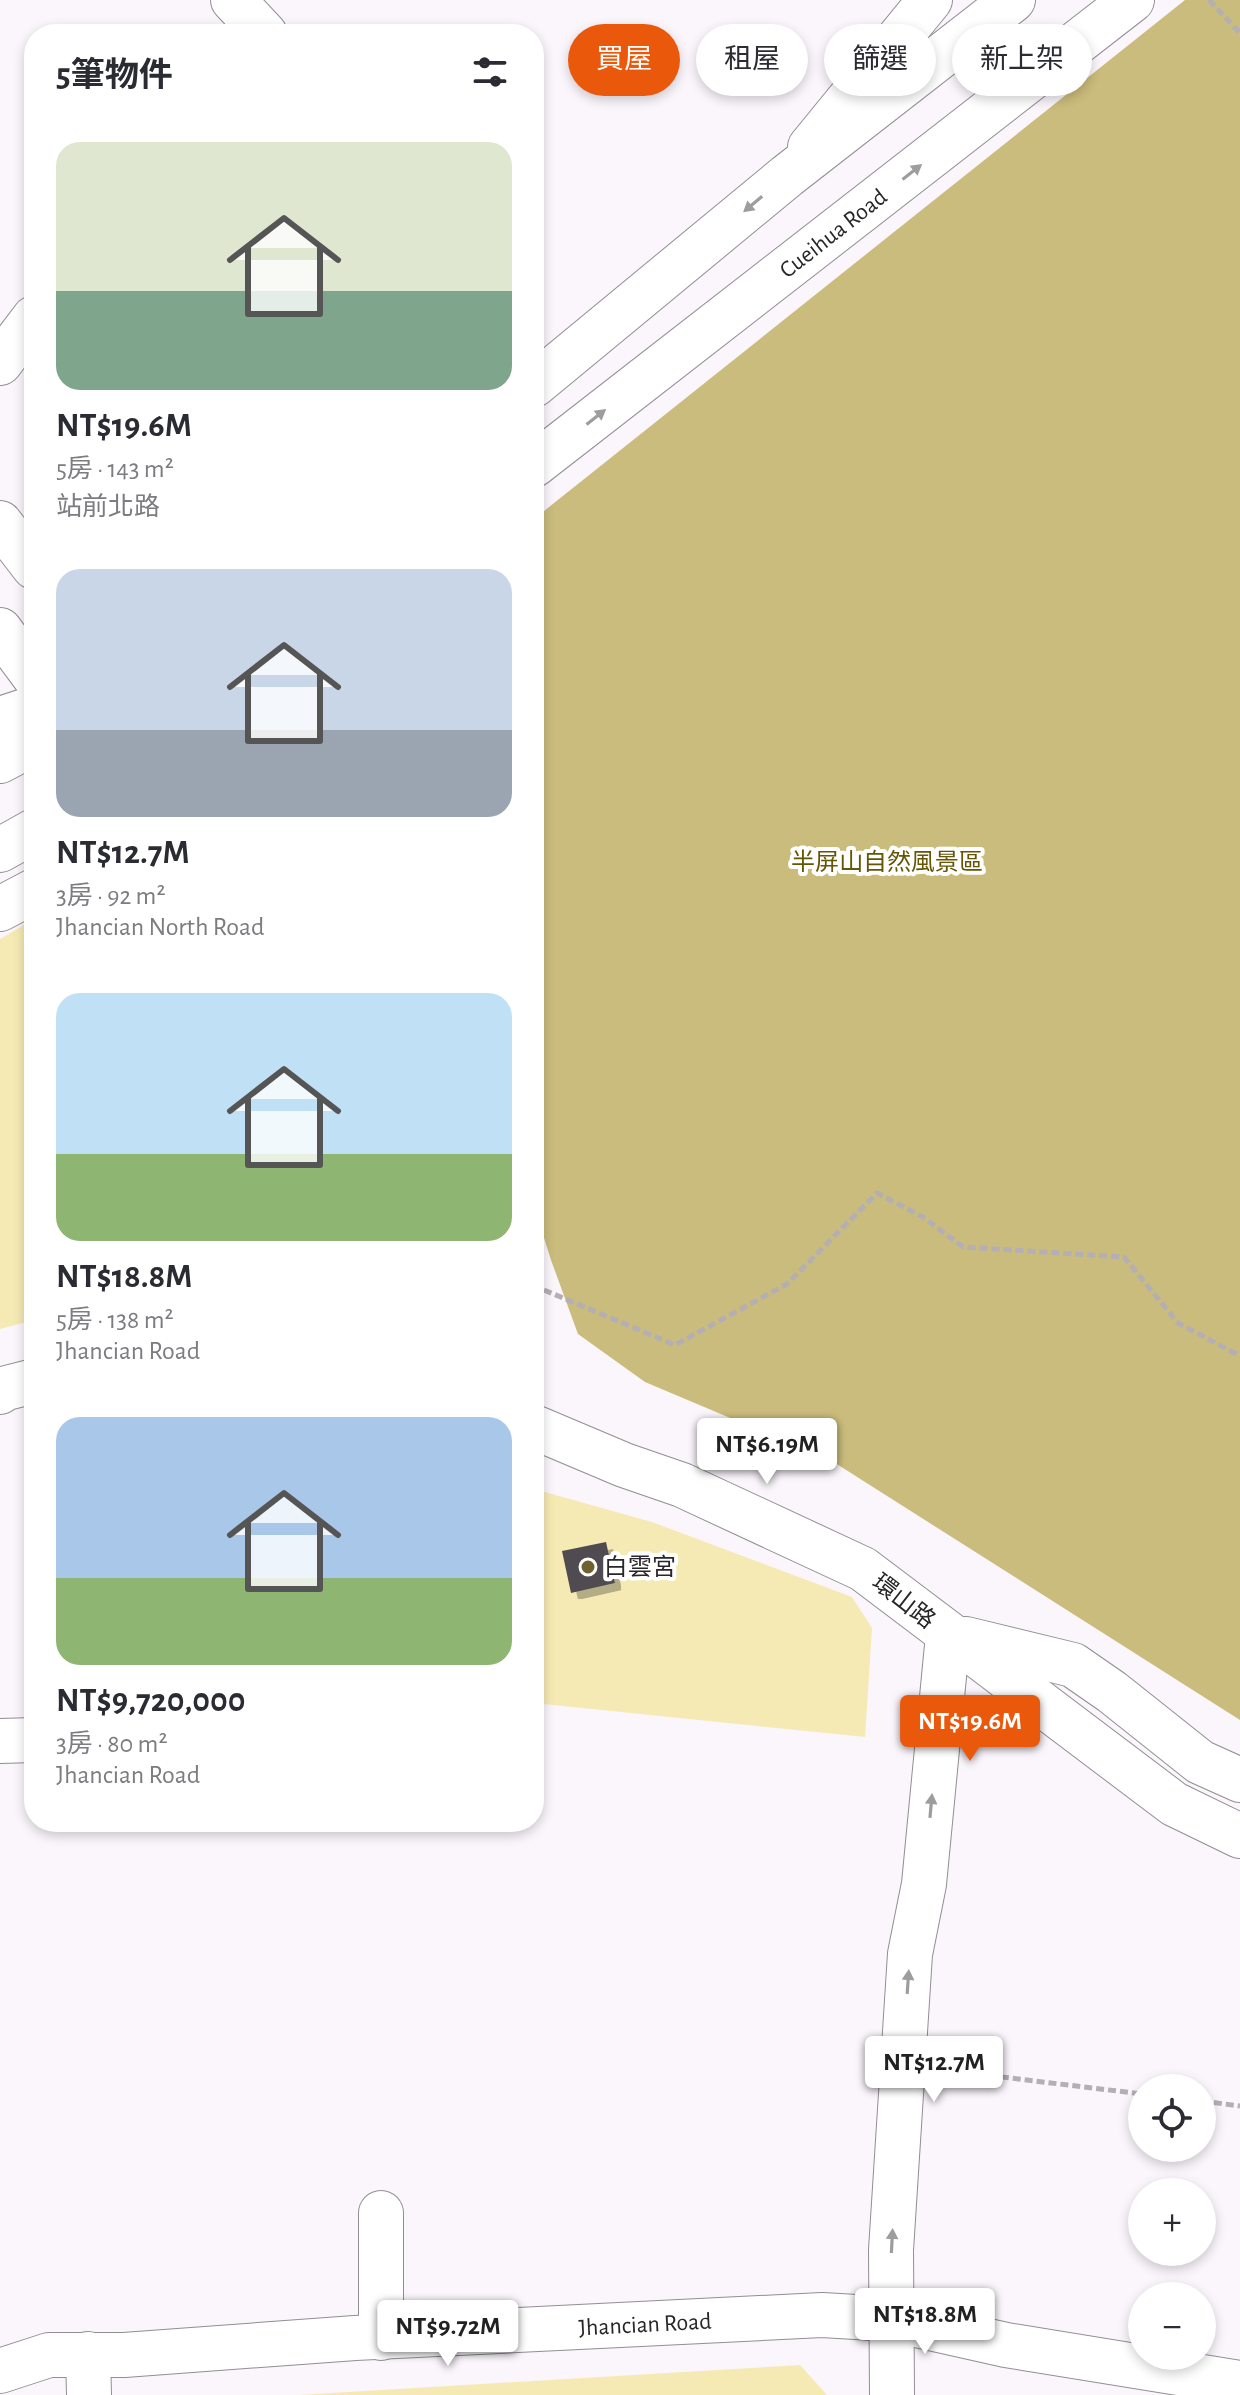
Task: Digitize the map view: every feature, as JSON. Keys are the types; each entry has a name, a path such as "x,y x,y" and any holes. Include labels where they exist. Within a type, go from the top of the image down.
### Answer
{"street":[{"path":"787,176 930,0"},
{"path":"544,377 787,176 1013,0"},
{"name":"Cueihua Road","path":"544,455 1132,0"},
{"path":"0,363 24,331"},
{"path":"0,523 24,554"},
{"path":"0,630 24,662"},
{"path":"0,719 24,711"},
{"path":"0,761 24,748"},
{"path":"0,850 24,837"},
{"path":"0,909 24,896"},
{"path":"0,1392 24,1384"},
{"name":"環山路","path":"544,1431 624,1465 682,1485 863,1569 1174,1804 1240,1836"},
{"path":"892,2395 891,2250 910,1954 924,1884 948,1635 1073,1665 1200,1762 1240,1780"},
{"path":"0,1741 24,1740"},
{"path":"381,2213 381,2338"},
{"name":"Jhancian Road","path":"0,2371 49,2355 88,2374 124,2355 822,2315 890,2319 1006,2345 1240,2383"}],"path":[{"path":"1209,0 1240,33"},
{"path":"544,1290 675,1345 787,1284 877,1193 923,1217 963,1247 1124,1257 1178,1323 1240,1356"},
{"path":"977,2074 1128,2092"},
{"path":"1216,2103 1240,2106"}],"shaded area":[{"path":"24,925 24,1323 0,1329 0,939"},
{"path":"544,1492 652,1522 852,1597 872,1628 865,1737 544,1704"},
{"path":"800,2365 827,2395 299,2395"}],"green space":[{"name":"半屏山自然風景區","path":"1185,0 1240,0 1240,1720 832,1461 645,1382 578,1334 544,1238 544,511 1065,96 1092,96 1092,74"}],"building":[{"name":"白雲宮","path":"606,1542 615,1583 571,1593 562,1551"}],"place":[{"name":"白雲宮","path":"588,1567"}]}
